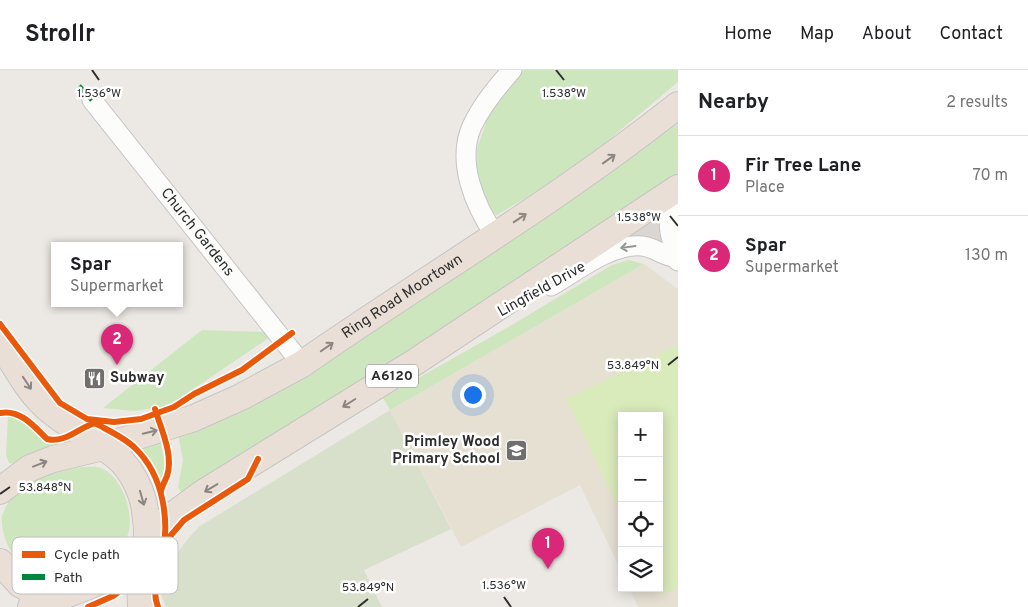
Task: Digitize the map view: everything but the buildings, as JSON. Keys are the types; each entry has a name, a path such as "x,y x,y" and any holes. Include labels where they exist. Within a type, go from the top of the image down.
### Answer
{"highway":[{"name":"Ring Road Moortown","path":"0,491 30,468 53,459 103,447 194,418 248,394 302,364 577,182 678,105"},
{"name":"A6120","path":"152,537 165,521 203,493 415,362 678,188"},
{"path":"0,343 44,405 120,459 140,491 145,508 146,537"},
{"path":"0,562 12,575"},
{"path":"33,594 47,605 71,594"},
{"path":"141,594 141,607"}],"street":[{"path":"495,235 482,216 474,196 468,175 467,153 471,128 487,99 512,70"},
{"name":"Church Gardens","path":"92,100 302,364"},
{"name":"Lingfield Drive","path":"415,362 619,248 646,246 676,259 669,236 669,228 670,219 678,207"}],"shaded area":[{"path":"664,212 661,243 629,236 629,235"},
{"name":"Primley Wood Primary School","path":"644,264 678,289 678,607 638,607 631,592 663,592 663,412 618,412 618,565 580,485 461,547 390,410"}],"green space":[{"path":"524,70 678,70 678,82 593,153 534,193 497,215 491,212 476,184 477,149 488,117"},
{"path":"678,119 678,173 672,178 584,239 183,495 178,487 183,460 178,434"},
{"path":"629,260 644,264 390,410 383,398 510,326 612,265"},
{"path":"202,330 264,332 269,338 168,406 134,411 103,408"},
{"path":"678,345 678,587 661,595 659,592 663,592 663,412 618,412 618,507 566,399"},
{"path":"390,410 451,529 364,570 382,607 166,607 162,594 178,594 178,553 200,526"},
{"path":"8,416 19,419 51,443 75,438 78,440 15,464 9,463 6,455"},
{"path":"160,439 165,465 161,481 138,446"},
{"path":"82,467 97,467 114,477 125,496 128,507 130,518 127,537 12,537 12,553 8,547 2,526 2,516 8,502 15,493 32,481 57,472"}],"marked path":[{"path":"79,86 92,100"}],"cycle path":[{"path":"0,324 60,403 87,419 114,422 141,419 174,407 194,394 242,370 292,333"},
{"path":"155,409 166,442 169,459 169,468 161,491"},
{"path":"0,413 7,412 20,416 32,424 47,439 55,440 62,439 94,423 101,422"},
{"path":"93,422 131,444 145,459 153,472 162,500 165,515 164,537"},
{"path":"169,537 184,520 248,479 258,459"},
{"path":"88,607 116,594"},
{"path":"155,594 158,607"}],"place":[{"name":"Spar","path":"117,365"},
{"name":"Subway","path":"94,378"},
{"name":"Primley Wood Primary School","path":"516,451"},
{"name":"Fir Tree Lane","path":"548,569"}]}
